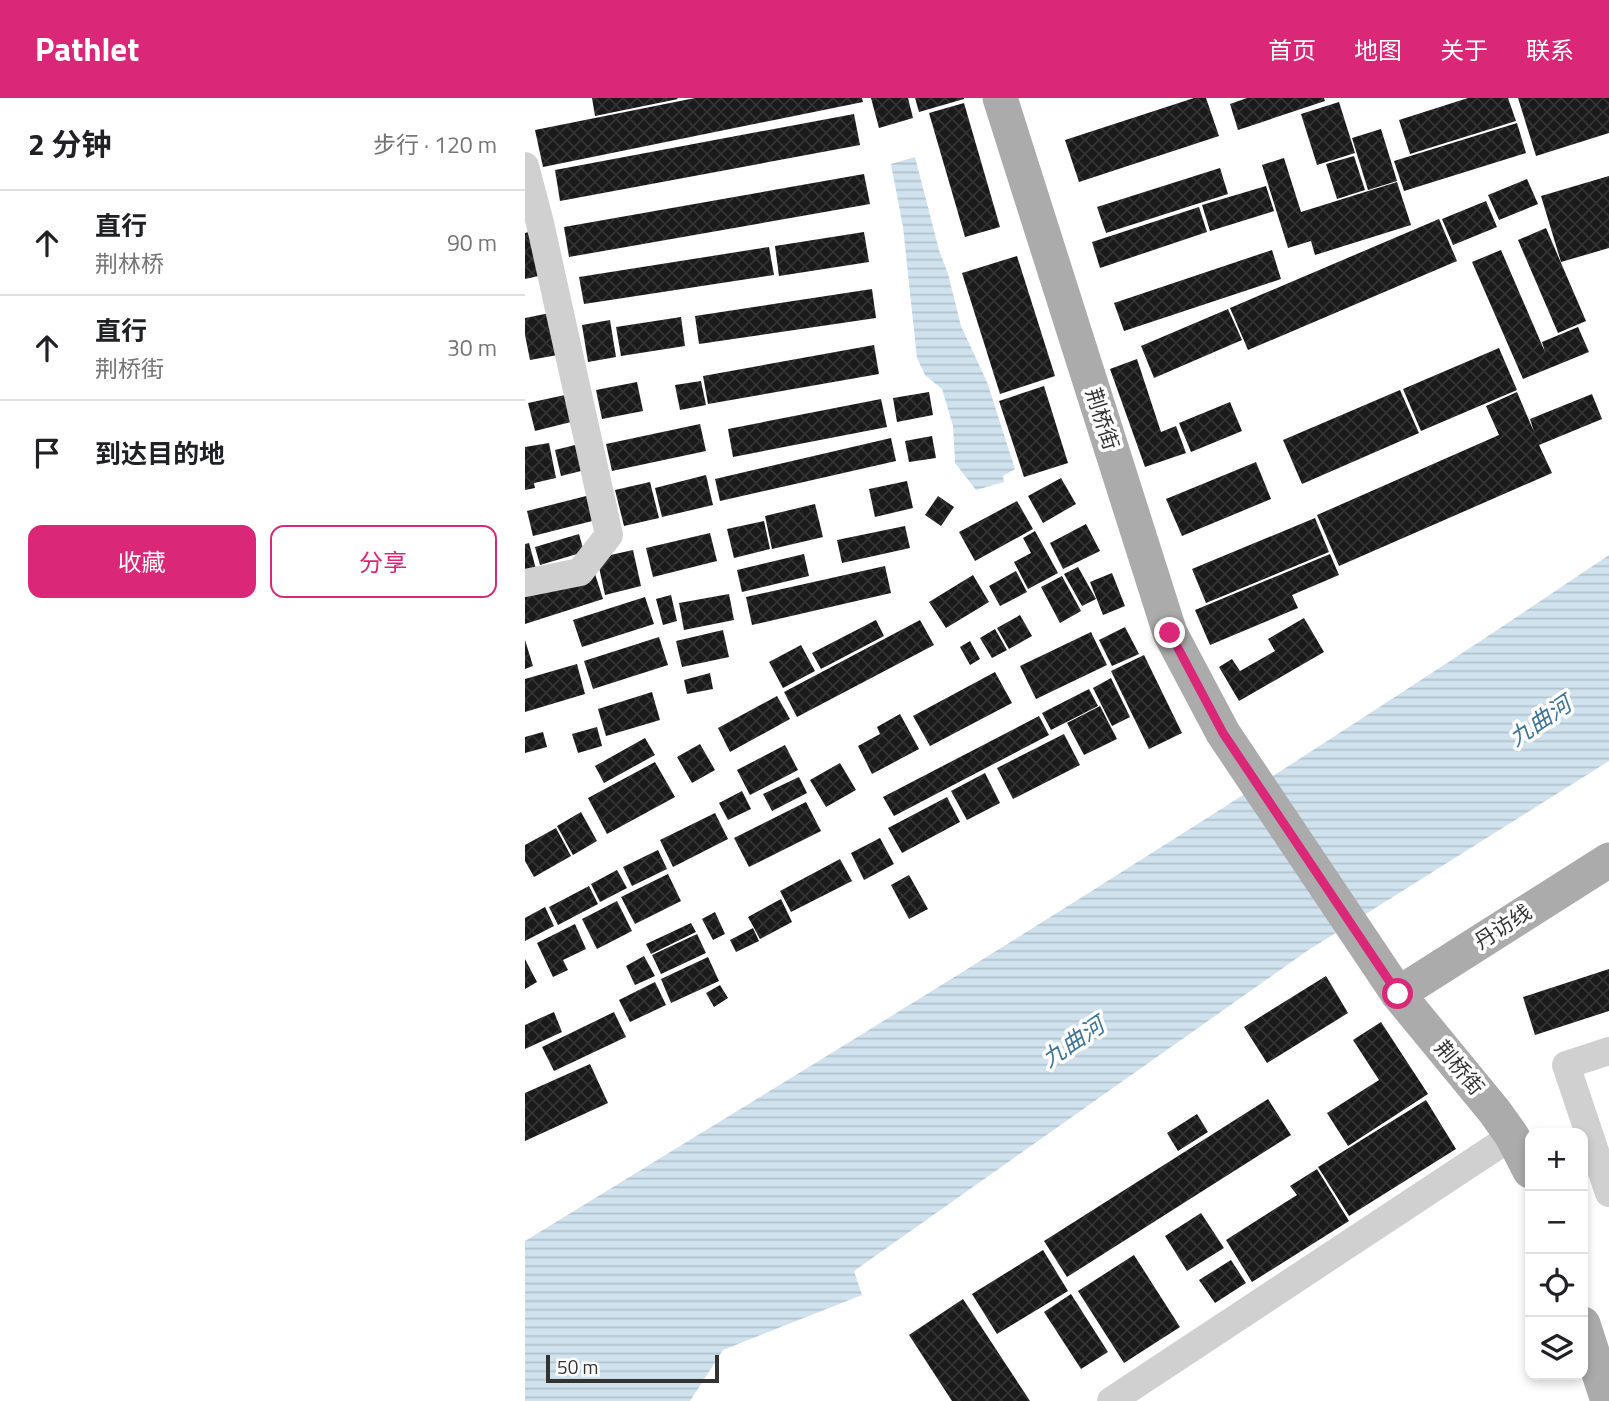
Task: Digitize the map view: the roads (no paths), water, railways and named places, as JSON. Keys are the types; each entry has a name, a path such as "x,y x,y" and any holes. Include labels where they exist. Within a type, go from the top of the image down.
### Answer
{"main road":[{"name":"荆桥街","path":"1000,98 1170,633 1223,733 1390,981 1495,1112 1525,1162"},
{"name":"丹访线","path":"1390,981 1609,860"},
{"path":"1588,1339 1608,1401"}],"street":[{"path":"525,166 609,535 580,572 525,583"},
{"path":"1609,1051 1566,1065 1609,1193"},
{"path":"1111,1401 1511,1136"}],"water":[{"path":"915,157 961,326 987,382 1015,469 1003,476 1004,482 976,490 955,463 953,426 942,389 925,375 917,358 903,227 891,164"},
{"name":"九曲河","path":"1609,555 1609,761 1307,951 854,1271 862,1295 723,1350 690,1401 525,1401 525,1241 1207,818"}]}
